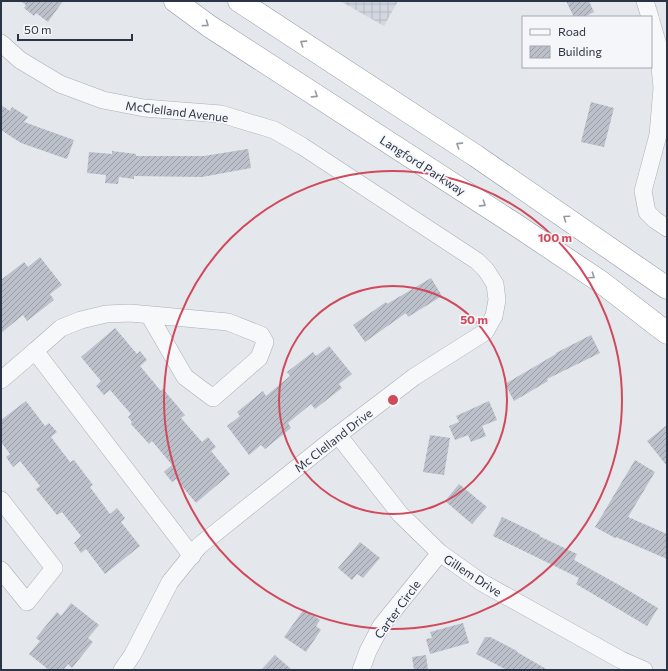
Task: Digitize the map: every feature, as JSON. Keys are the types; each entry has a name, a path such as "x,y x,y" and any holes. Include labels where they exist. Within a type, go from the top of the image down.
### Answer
{"highway":[{"name":"Langford Parkway","path":"175,1 209,26 516,225 601,282 667,333"},
{"path":"239,1 476,156 667,288"}],"street":[{"path":"645,1 650,16"},
{"path":"652,24 658,45 662,88 658,135 643,191 647,212 655,220 667,228"},
{"name":"McClelland Avenue","path":"1,43 20,60 60,84 103,100 144,108 221,114 274,130 302,146 434,233"},
{"name":"Mc Clelland Drive","path":"122,670 133,654 170,582 200,546 338,435 414,377 485,332 494,316 497,300 494,284 486,270 477,261 434,233"},
{"path":"1,380 61,328 80,320 106,314 130,313 228,322 261,334 265,342 260,358 213,398 185,377 149,315"},
{"path":"35,351 192,556"},
{"name":"Gillem Drive","path":"338,435 400,514 440,553 482,582 621,660 644,670"},
{"path":"1,500 54,568 27,602 1,570"},
{"name":"Carter Circle","path":"361,670 368,651 381,626 440,553"}],"shaded area":[{"path":"340,1 398,1 384,26"}],"building":[{"path":"20,1 63,1 48,22 36,13 34,16 24,8 26,5"},
{"path":"566,1 589,1 594,12 586,16 574,16"},
{"path":"591,102 614,108 604,147 581,142"},
{"path":"1,105 10,111 12,107 28,117 24,122 74,140 67,159 21,143 1,130"},
{"path":"248,149 251,168 202,177 134,176 134,179 119,177 118,184 105,183 106,175 87,173 89,152 112,154 112,151 136,154 136,156 204,156"},
{"path":"40,257 62,285 50,294 54,300 27,321 23,315 1,333 1,280 24,262 28,267"},
{"path":"431,278 442,296 408,317 406,313 365,342 353,325 386,302 387,304"},
{"path":"115,328 137,354 140,351 147,360 140,366 161,391 163,389 185,415 181,418 202,442 208,437 216,447 211,451 230,474 196,503 176,479 172,482 164,472 172,465 152,441 149,444 131,424 132,422 128,417 131,414 110,390 104,395 96,386 101,381 81,357"},
{"path":"591,335 600,353 547,379 548,381 514,401 505,384 556,353"},
{"path":"329,346 352,374 339,384 342,388 315,409 311,404 288,423 291,428 265,449 261,445 249,455 227,426 240,416 237,412 263,391 266,396 290,376 287,372 313,352 316,356"},
{"path":"26,401 45,426 49,423 57,432 51,437 70,462 74,460 93,485 90,487 110,514 117,508 125,518 121,522 140,546 105,574 86,549 81,553 74,543 81,536 62,512 57,515 36,489 40,486 20,461 13,467 6,457 10,454 1,442 1,420"},
{"path":"489,401 497,420 482,426 486,436 471,442 468,435 455,440 449,426 459,422 456,416"},
{"path":"667,425 667,466 647,441"},
{"path":"430,435 450,438 444,475 423,472"},
{"path":"635,460 655,472 628,517 667,534 667,559 616,537 615,538 595,527"},
{"path":"459,484 487,507 472,524 445,501"},
{"path":"502,517 577,554 574,560 658,608 647,626 576,584 579,578 493,536"},
{"path":"360,542 380,558 363,578 357,574 352,580 338,568"},
{"path":"71,603 99,625 88,638 93,642 72,668 68,664 63,670 49,670 29,654 40,641 36,638 57,612 61,616"},
{"path":"304,609 320,620 316,626 321,630 306,652 284,637"},
{"path":"463,623 469,643 430,654 426,639 432,638 430,632"},
{"path":"485,637 490,637 517,651 548,670 507,670 476,654"},
{"path":"275,655 292,670 261,670"},
{"path":"426,655 428,670 414,670 412,657"}]}
